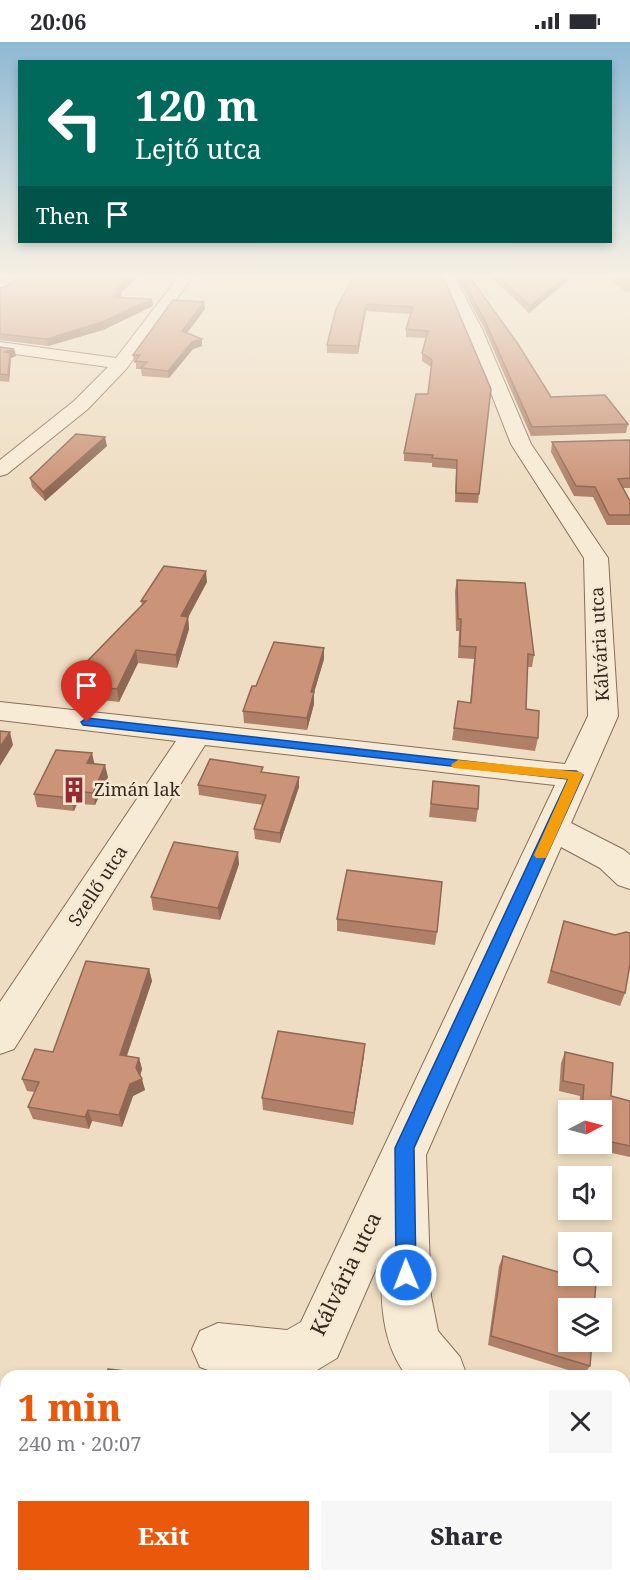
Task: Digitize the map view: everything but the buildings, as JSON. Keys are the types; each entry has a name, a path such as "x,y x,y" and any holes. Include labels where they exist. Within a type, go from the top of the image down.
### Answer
{"street":[{"path":"6,348 121,364"},
{"path":"0,470 81,405 121,364 133,348"},
{"name":"Kálvária utca","path":"218,1349 291,1356 319,1340 603,716 596,558 531,444 483,348"},
{"path":"0,711 544,774 576,775"},
{"name":"Szellő utca","path":"0,1036 196,735"},
{"path":"553,828 612,859 630,876"},
{"name":"Kálvária utca","path":"405,1148 406,1296 414,1343 436,1370"}],"slow traffic":[{"path":"458,765 576,775 541,855"}],"place":[{"name":"Zimán lak","path":"74,790"}],"route":[{"path":"87,722 544,774 576,775 405,1148 406,1275"}]}
